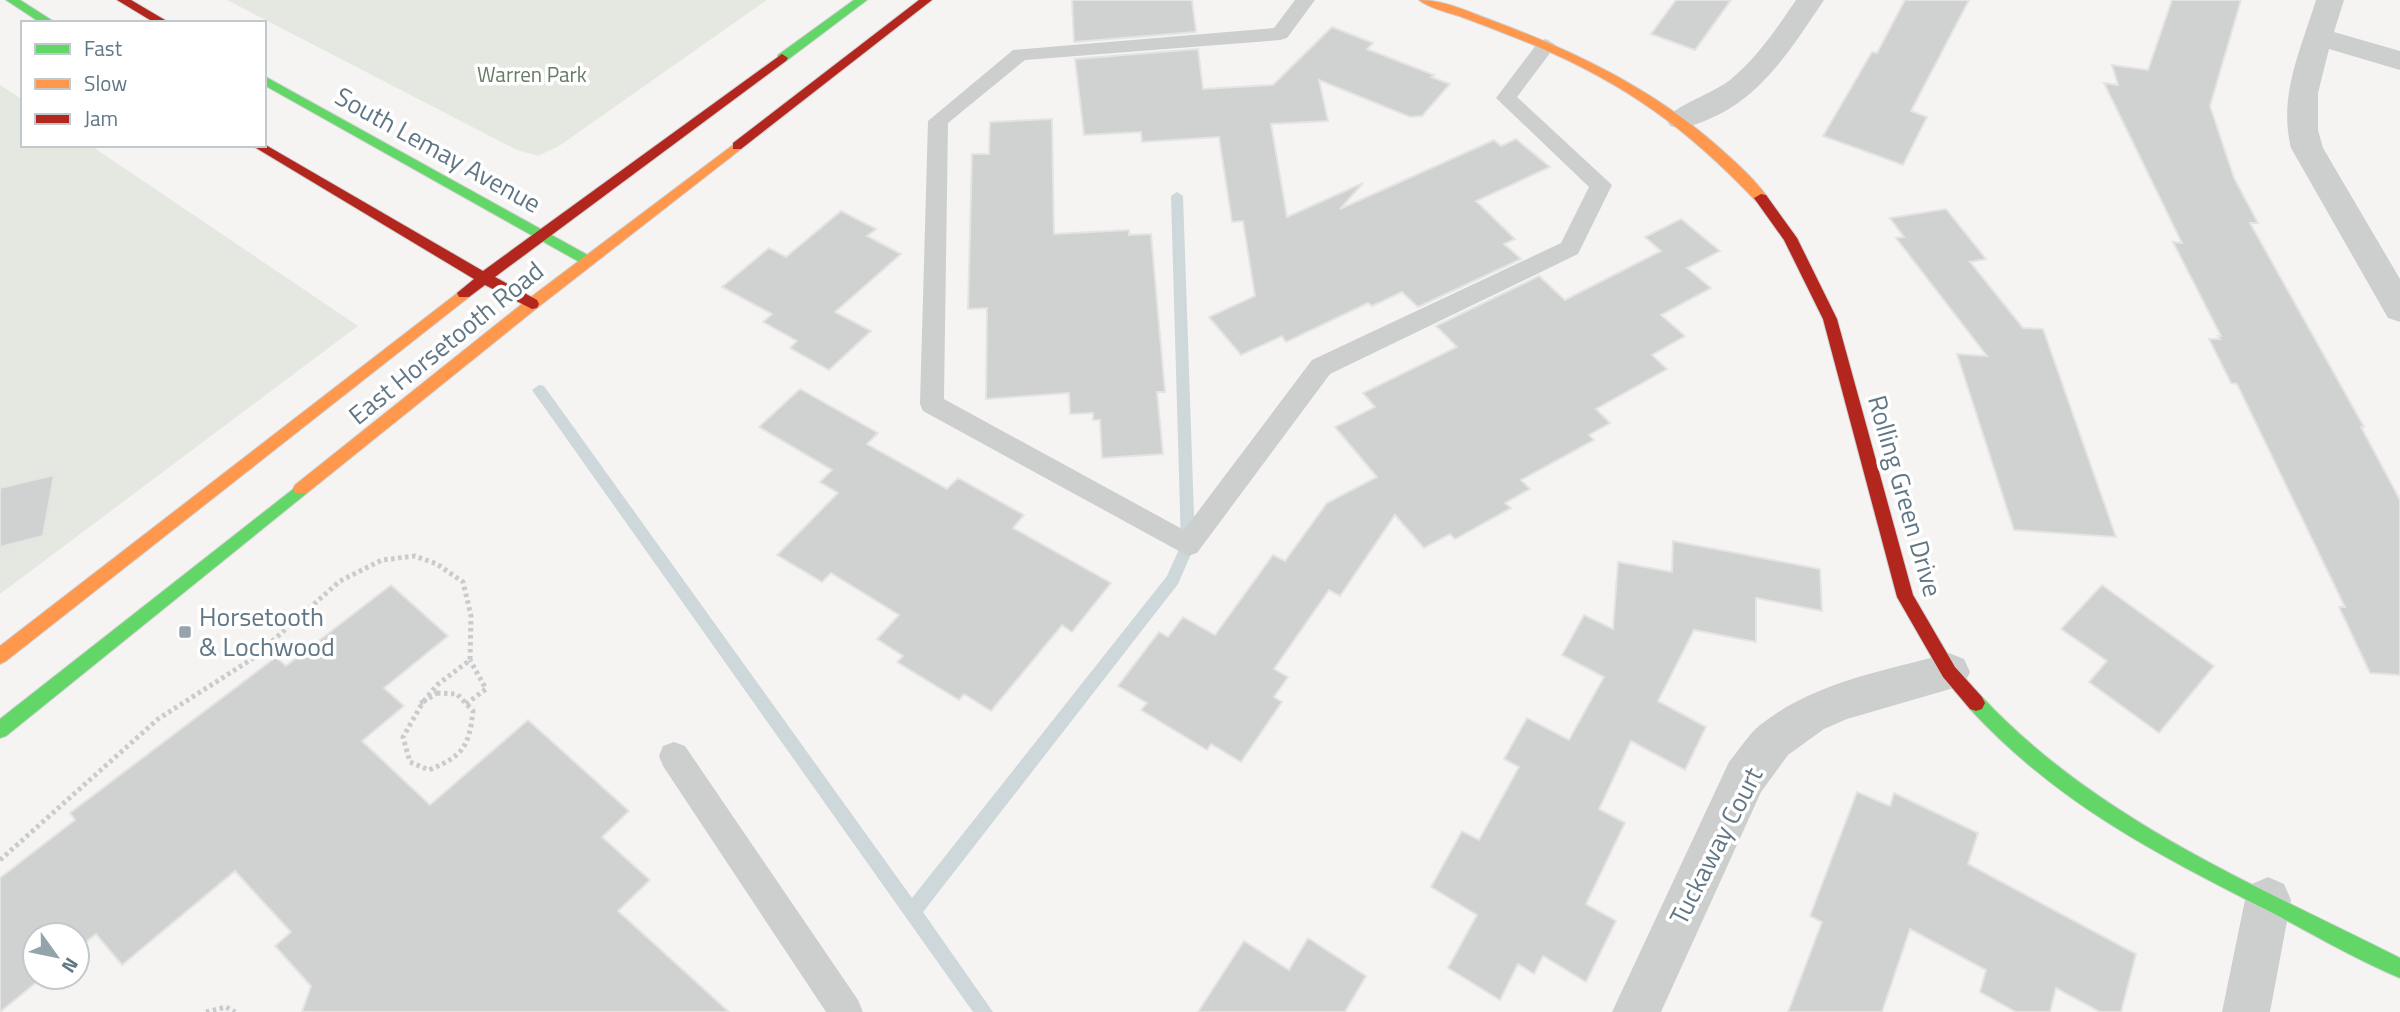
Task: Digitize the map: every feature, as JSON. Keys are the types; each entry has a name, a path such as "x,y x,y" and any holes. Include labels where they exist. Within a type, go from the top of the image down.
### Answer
{"main road":[{"path":"12,0 47,21"},
{"path":"124,0 161,21"},
{"name":"East Horsetooth Road","path":"0,656 485,277 860,0"},
{"name":"East Horsetooth Road","path":"0,730 532,304 926,0"},
{"name":"Rolling Green Drive","path":"1424,0 1546,45 1604,71 1681,119 1749,181 1788,231 1818,286 1830,319 1905,597 1949,672 1984,713 2034,762 2082,799 2149,840 2400,968"},
{"name":"South Lemay Avenue","path":"266,81 588,261"},
{"path":"260,147 532,304"}],"street":[{"path":"1681,119 1733,93 1765,66 1810,0"},
{"path":"2330,0 2299,110 2300,131 2307,148 2400,309"},
{"path":"2320,37 2400,61"},
{"name":"Tuckaway Court","path":"1636,1012 1745,777 1773,741 1809,715 1840,701 1949,672"},
{"path":"2246,1012 2268,900"}],"lane":[{"path":"1305,0 1280,34 1020,54 938,121 932,404 1188,545 1321,367 1570,248 1601,185 1506,98 1546,45"},
{"path":"674,756 846,1012"}],"path":[{"path":"0,860 46,822 112,757 161,716 250,661 291,627 328,587 367,565 409,555 436,562 463,582 471,616 470,660 486,689 466,705"},
{"path":"420,703 437,693 457,694 473,712 470,737 457,760 429,770 410,762 403,737 420,703 437,681 470,660"},
{"path":"206,1012 226,1007 235,1012"}],"green space":[{"name":"Warren Park","path":"227,0 767,0 559,146 538,156 517,150"},
{"path":"0,85 21,99 21,147 93,147 358,326 0,594"}],"building":[{"path":"1072,0 1192,0 1196,32 1074,42"},
{"path":"1676,0 1731,0 1695,50 1651,34"},
{"path":"1905,0 1969,0 1911,111 1927,117 1903,165 1823,136 1872,52 1877,53"},
{"path":"2172,0 2241,0 2210,106 2234,178 2258,223 2250,223 2364,427 2361,427 2400,500 2400,675 2370,673 2339,607 2345,607 2237,384 2231,383 2209,339 2220,339 2218,336 2221,336 2173,242 2182,243 2104,83 2118,85 2112,65 2148,70"},
{"path":"1332,27 1373,43 1367,49 1450,84 1422,116 1410,117 1319,80 1328,121 1271,124 1287,217 1363,183 1340,209 1494,140 1501,146 1516,139 1550,167 1476,201 1515,239 1504,244 1521,259 1418,307 1402,292 1372,306 1368,303 1286,342 1282,336 1241,355 1209,317 1255,296 1243,221 1232,222 1219,137 1142,142 1141,132 1084,135 1075,59 1198,49 1203,89 1273,85"},
{"path":"1052,119 1054,234 1129,230 1129,235 1151,234 1165,392 1157,392 1163,454 1102,458 1100,420 1093,420 1093,413 1070,414 1069,393 986,399 987,308 968,309 972,154 989,154 990,122"},
{"path":"1946,209 1986,259 1970,262 2023,328 2043,329 2116,537 2014,530 1957,354 1987,356 1896,238 1904,237 1890,218"},
{"path":"841,211 876,229 867,236 901,254 835,312 871,331 829,370 790,348 797,341 763,322 772,314 722,287 769,248 786,257"},
{"path":"1681,219 1720,251 1687,268 1711,288 1661,315 1685,336 1652,355 1667,369 1596,409 1610,423 1589,435 1594,440 1521,480 1530,489 1505,503 1511,508 1455,539 1450,534 1424,548 1395,515 1340,596 1329,590 1274,669 1288,677 1274,697 1282,702 1241,762 1211,744 1207,750 1141,710 1147,703 1118,686 1159,632 1168,637 1183,617 1215,635 1273,555 1285,561 1327,503 1377,477 1335,427 1375,407 1363,393 1457,347 1436,326 1539,276 1565,300 1661,251 1645,237"},
{"path":"800,389 878,433 867,444 947,489 958,478 1024,515 1013,528 1111,583 1072,632 1062,625 991,711 964,694 959,700 897,662 903,656 877,639 899,615 831,573 822,582 777,555 838,493 820,482 832,470 759,427"},
{"path":"54,475 43,536 0,547 0,488"},
{"path":"1673,541 1820,569 1822,611 1756,598 1756,642 1694,630 1658,701 1706,727 1685,770 1631,741 1599,809 1625,823 1586,904 1616,921 1586,982 1543,956 1534,974 1518,964 1500,1000 1448,968 1477,915 1431,887 1462,831 1479,840 1519,767 1504,759 1527,718 1569,740 1604,677 1562,655 1584,615 1613,629 1618,562 1672,572"},
{"path":"391,585 448,636 384,688 404,706 362,741 430,805 528,720 629,811 602,837 650,880 618,911 729,1012 302,1012 311,986 275,946 291,932 235,871 122,965 96,934 91,938 91,921 21,921 21,991 26,991 0,1012 0,878 75,820 70,813 276,657 286,666"},
{"path":"2102,585 2214,666 2159,733 2089,682 2107,661 2061,629"},
{"path":"1857,792 1890,806 1894,793 1978,833 1968,864 2136,954 2121,1012 2100,1012 2056,988 2050,1012 2016,1012 1980,992 1986,970 1910,929 1882,1012 1788,1012 1822,922 1810,916"},
{"path":"1308,938 1366,976 1345,1012 1198,1012 1244,941 1289,970"}],"waterway":[{"path":"912,912 1173,580 1188,545 1177,196"},
{"path":"539,390 912,912"},
{"path":"912,912 984,1012"}],"traffic: fast":[{"path":"12,0 47,21"},
{"path":"782,58 861,0"},
{"path":"266,81 588,261"},
{"path":"0,730 301,489"},
{"path":"1976,703 2032,759 2128,827 2400,968"}],"traffic: slow":[{"path":"1425,0 1565,54 1607,75 1686,126 1724,159 1761,198"},
{"path":"301,489 532,304 737,146"},
{"path":"0,656 464,293"}],"traffic: jam":[{"path":"123,0 160,21"},
{"path":"737,146 926,0"},
{"path":"464,293 782,58"},
{"path":"260,147 440,254 532,304"},
{"path":"1761,198 1790,238 1830,319 1905,597 1949,672 1976,703"}],"place":[{"name":"Horsetooth & Lochwood","path":"185,632"}]}
